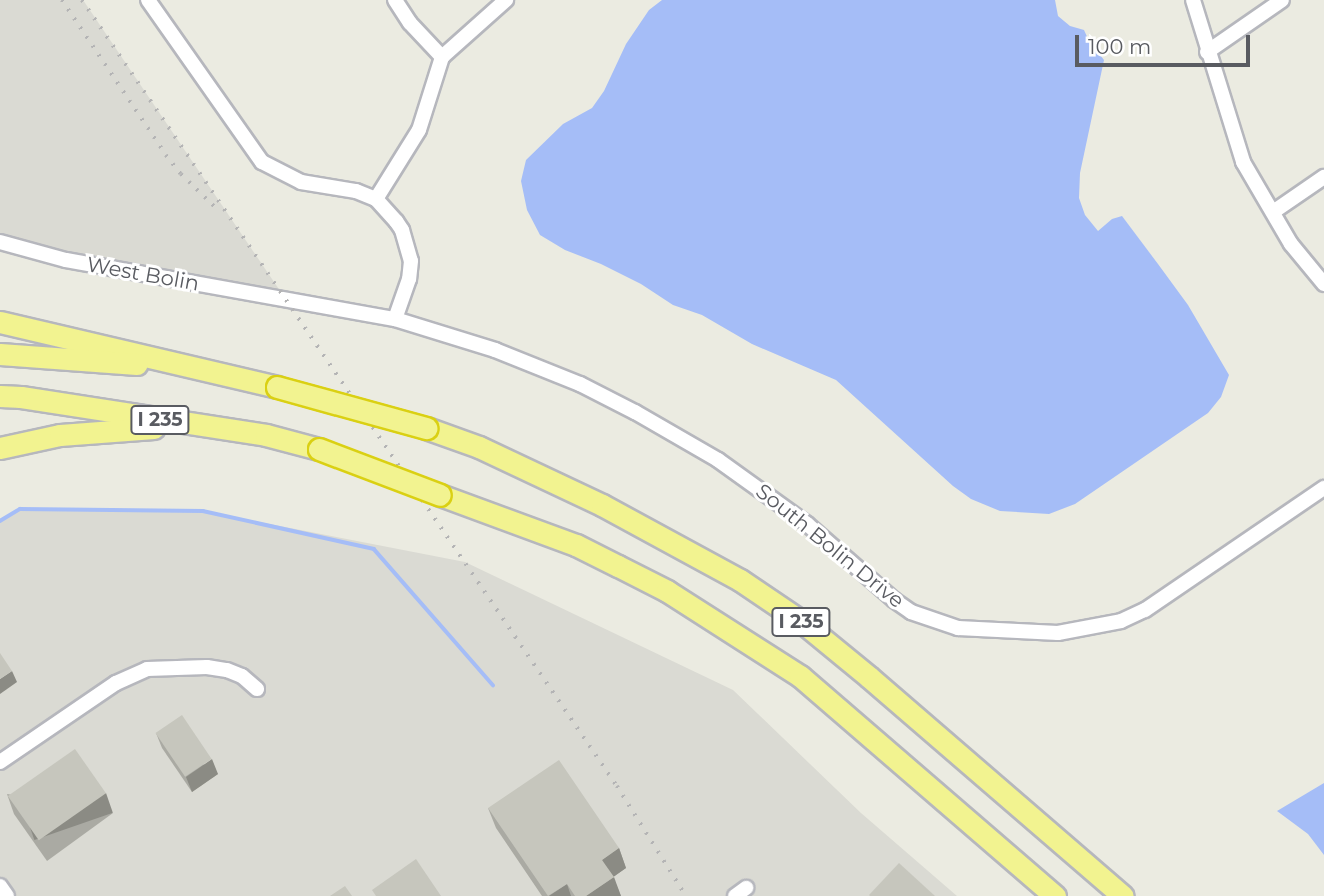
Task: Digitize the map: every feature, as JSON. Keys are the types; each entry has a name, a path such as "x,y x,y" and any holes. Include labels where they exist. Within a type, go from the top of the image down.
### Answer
{"highway":[{"path":"0,322 202,370"},
{"name":"I 235","path":"0,354 202,370 277,387 426,428 479,447 602,505 740,580 802,622 1123,896"},
{"name":"I 235","path":"0,396 266,435 319,449 586,550 667,591 790,670 1055,896"},
{"path":"0,448 60,435 195,426"}],"street":[{"path":"148,0 251,151 262,162 301,182 356,191 376,199 402,230 410,251 409,279 395,319"},
{"path":"394,0 410,23 442,57"},
{"path":"376,199 419,130 442,57 506,0"},
{"path":"1193,0 1243,162 1291,244 1324,284"},
{"path":"1207,52 1282,0"},
{"path":"1273,212 1324,177"},
{"name":"West Bolin","path":"0,242 66,260 287,302"},
{"name":"South Bolin Drive","path":"287,302 395,319 495,350 580,384 718,460 807,524 894,600 920,615 958,628 1058,633 1121,621 1164,598 1324,488"},
{"path":"0,762 109,687 147,669 207,667 227,670 242,676 257,689"},
{"path":"0,886 7,896"}],"shaded area":[{"path":"0,0 83,0 293,310 0,238"},
{"path":"20,509 203,511 465,562 733,690 861,813 957,896 5,896 0,889 0,522"}],"water":[{"path":"662,0 1055,0 1058,16 1070,26 1084,30 1104,60 1080,173 1079,198 1085,215 1098,231 1112,219 1122,216 1158,264 1188,305 1229,375 1221,397 1208,413 1075,504 1049,514 1000,511 971,499 953,486 836,380 752,344 702,315 673,305 641,284 565,250 540,235 527,210 521,181 526,160 563,124 592,108 604,91 626,44 649,10"},
{"path":"1324,783 1324,855 1308,834 1277,811"}],"building":[{"path":"0,653 12,671 0,679"},
{"path":"182,715 212,759 185,777 155,733"},
{"path":"75,749 106,793 39,840 8,796"},
{"path":"559,760 619,848 602,860 614,877 586,896 575,896 567,884 548,896 488,808"},
{"path":"416,859 441,896 376,896 372,890"},
{"path":"899,863 935,896 870,896"},
{"path":"345,886 352,896 330,896"}],"waterway":[{"path":"0,521 20,509 203,511 374,549 493,685"}],"railway":[{"path":"62,0 166,155 181,174 218,210"},
{"path":"82,0 617,786 686,896"}]}
